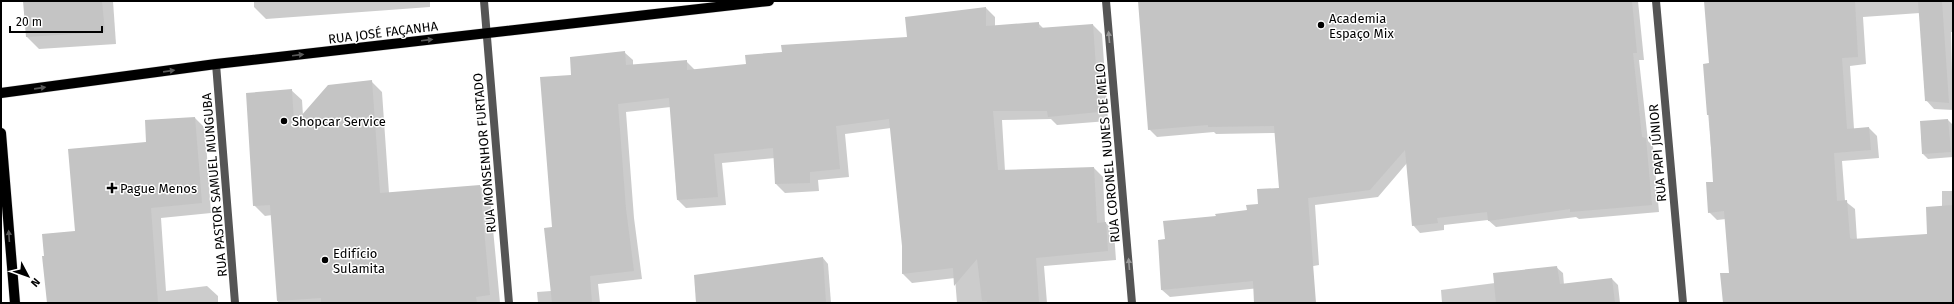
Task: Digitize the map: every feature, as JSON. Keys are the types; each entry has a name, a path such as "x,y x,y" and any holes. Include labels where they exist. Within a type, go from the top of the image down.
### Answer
{"main road":[{"name":"RUA JOSÉ FAÇANHA","path":"1,93 216,64 769,1"},
{"path":"1,133 14,303"}],"street":[{"name":"RUA MONSENHOR FURTADO","path":"484,1 509,303"},
{"name":"RUA CORONEL NUNES DE MELO","path":"1106,1 1132,303"},
{"name":"RUA PAPI JÚNIOR","path":"1656,1 1683,303"},
{"name":"RUA PASTOR SAMUEL MUNGUBA","path":"216,64 235,303"}],"building":[{"path":"23,1 102,1 105,32 26,37"},
{"path":"1138,1 1632,1 1637,53 1633,53 1642,137 1646,138 1652,205 1570,212 1570,209 1488,221 1487,212 1437,218 1438,223 1412,226 1405,150 1370,190 1308,198 1316,303 1254,303 1253,281 1161,290 1158,240 1165,239 1163,221 1216,216 1215,214 1247,210 1246,205 1258,204 1257,189 1279,188 1274,126 1208,127 1208,125 1148,130"},
{"path":"1704,1 1855,1 1858,57 1842,58 1847,129 1869,127 1871,150 1834,153 1837,201 1847,200 1850,238 1852,239 1927,234 1926,207 1953,205 1953,303 1723,303 1720,273 1729,273 1724,211 1708,213 1706,182 1713,182 1709,115 1707,115 1703,64 1709,63"},
{"path":"1918,1 1942,1 1949,103 1925,101"},
{"path":"986,7 986,26 1039,22 1039,28 1093,24 1099,112 1048,117 1047,111 993,111 998,170 1094,167 1097,223 1106,222 1108,251 1036,258 1039,303 987,303 987,301 982,301 977,259 954,286 953,268 902,274 902,246 889,119 836,126 840,169 810,172 810,183 775,184 773,148 714,154 718,197 677,200 669,98 618,104 626,209 634,271 590,276 592,303 552,303 544,228 552,227 540,77 571,75 570,57 625,51 626,65 687,60 687,70 746,64 745,55 782,52 781,45 907,37 905,17"},
{"path":"372,80 380,193 480,185 490,295 476,297 477,303 321,303 321,298 277,301 270,205 253,206 246,93 292,89 294,124 328,85"},
{"path":"195,117 202,203 151,208 158,303 47,303 42,256 44,256 42,234 75,231 68,149 146,142 145,120"},
{"path":"1948,119 1951,152 1922,154 1920,121"},
{"path":"823,257 826,303 696,303 694,275"},
{"path":"1557,266 1560,284 1612,278 1615,303 1496,303 1493,273"}],"place":[{"name":"Academia Espaço Mix","path":"1321,25"},
{"name":"Shopcar Service","path":"284,121"},
{"name":"Pague Menos","path":"112,188"},
{"name":"Edifício Sulamita","path":"325,260"}]}
